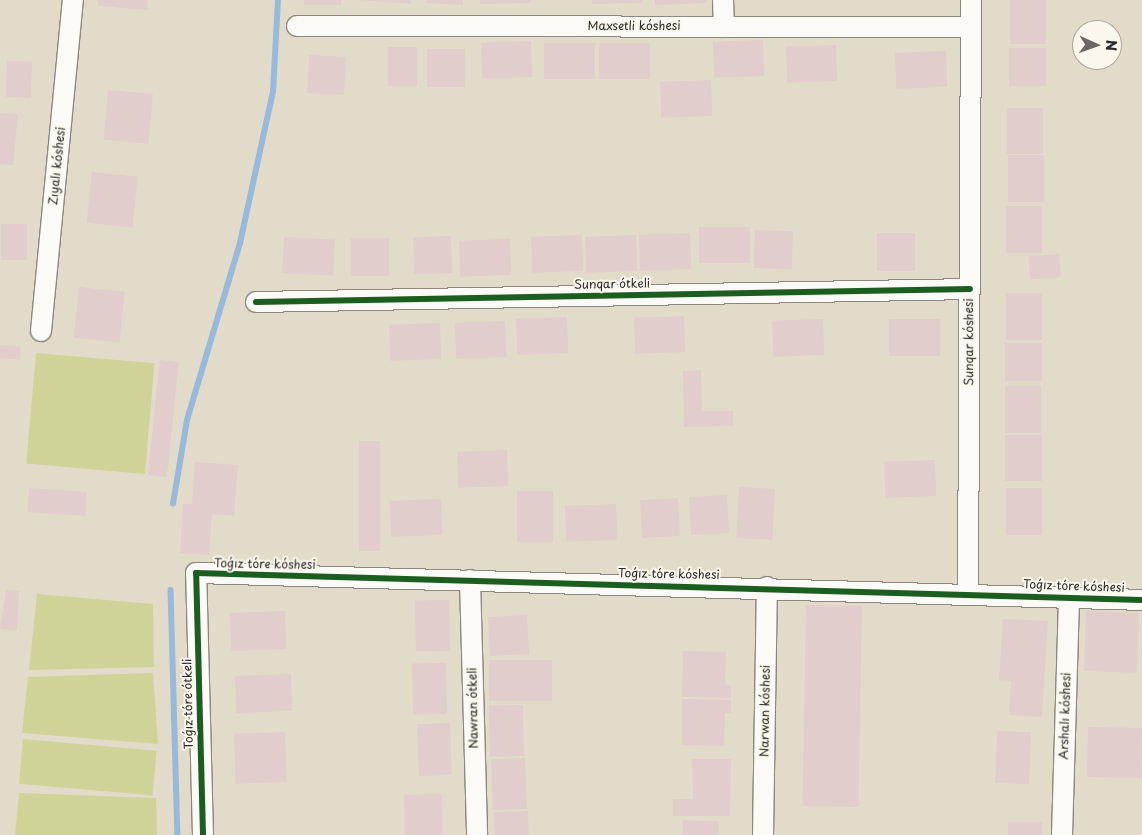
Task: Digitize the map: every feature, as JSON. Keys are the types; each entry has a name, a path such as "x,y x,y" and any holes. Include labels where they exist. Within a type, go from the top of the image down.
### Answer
{"street":[{"name":"Zıyalı kóshesi","path":"41,331 73,0"},
{"path":"723,0 724,27"},
{"name":"Sunqar kóshesi","path":"968,594 971,0"},
{"name":"Maxsetli kóshesi","path":"297,26 971,28"},
{"name":"Sunqar ótkeli","path":"256,302 970,289"},
{"name":"Toǵız tóre kóshesi","path":"196,573 767,587 1142,600"},
{"name":"Toǵız tóre ótkeli","path":"196,573 203,835"},
{"name":"Nawran ótkeli","path":"470,580 476,835"},
{"name":"Narwan kóshesi","path":"763,835 767,587"},
{"name":"Arshalı kóshesi","path":"1062,835 1069,597"}],"green space":[{"path":"36,353 155,363 145,474 26,464"},
{"path":"37,594 153,604 154,667 29,670"},
{"path":"153,673 158,744 22,733 28,677"},
{"path":"23,739 156,751 153,796 19,784"},
{"path":"19,793 156,798 157,835 15,835"}],"building":[{"path":"98,0 148,0 147,10 98,6"},
{"path":"304,0 341,0 341,5 304,5"},
{"path":"359,0 411,0 411,4"},
{"path":"426,0 463,0 463,5 426,3"},
{"path":"480,0 531,0 531,3 480,4"},
{"path":"592,0 642,0 642,3 592,4"},
{"path":"655,0 706,0 706,3 655,5"},
{"path":"1010,0 1046,0 1046,44 1010,44"},
{"path":"763,40 764,76 714,78 713,42"},
{"path":"531,41 532,77 482,79 481,43"},
{"path":"544,43 595,43 595,79 544,79"},
{"path":"599,43 650,43 650,79 599,79"},
{"path":"836,45 837,81 787,83 786,47"},
{"path":"388,47 417,47 417,86 388,86"},
{"path":"1009,48 1046,48 1046,86 1009,86"},
{"path":"427,49 465,49 465,87 427,87"},
{"path":"946,51 947,87 896,89 895,53"},
{"path":"309,55 346,57 344,95 307,93"},
{"path":"7,61 32,62 31,98 6,97"},
{"path":"711,80 712,116 661,118 660,82"},
{"path":"108,90 153,94 148,144 104,140"},
{"path":"1007,108 1043,108 1043,154 1007,154"},
{"path":"0,113 18,114 13,165 0,164"},
{"path":"1008,155 1044,155 1044,202 1008,202"},
{"path":"92,172 138,177 132,228 87,223"},
{"path":"1006,206 1042,206 1042,253 1006,253"},
{"path":"1,224 27,224 27,260 1,260"},
{"path":"699,227 750,227 750,263 699,263"},
{"path":"755,230 793,231 792,269 754,268"},
{"path":"690,233 691,269 640,271 639,235"},
{"path":"877,233 915,233 915,271 877,271"},
{"path":"582,235 583,271 532,273 531,237"},
{"path":"636,235 637,271 586,273 585,237"},
{"path":"451,236 452,273 414,274 413,237"},
{"path":"284,237 335,240 333,276 282,273"},
{"path":"351,238 389,238 389,276 351,276"},
{"path":"510,239 511,275 460,277 459,241"},
{"path":"1059,254 1061,277 1030,280 1028,257"},
{"path":"79,287 125,292 119,343 74,338"},
{"path":"1006,293 1042,293 1042,340 1006,340"},
{"path":"684,316 685,352 635,354 634,318"},
{"path":"567,317 568,353 517,355 516,319"},
{"path":"823,319 824,355 773,357 772,321"},
{"path":"889,319 940,319 940,356 889,356"},
{"path":"505,321 506,357 456,359 455,323"},
{"path":"440,323 441,359 390,361 389,325"},
{"path":"1005,343 1042,343 1042,381 1005,381"},
{"path":"0,345 21,347 20,360 0,358"},
{"path":"160,360 179,362 167,477 148,475"},
{"path":"701,370 702,411 733,411 733,426 684,427 683,371"},
{"path":"1005,386 1041,386 1041,433 1005,433"},
{"path":"1005,435 1042,435 1042,481 1005,481"},
{"path":"359,441 380,441 380,551 359,551"},
{"path":"507,450 508,486 458,488 457,452"},
{"path":"935,460 936,496 885,498 884,462"},
{"path":"195,462 238,465 234,516 212,514 209,555 180,553 183,504 192,504"},
{"path":"739,487 775,489 772,540 736,538"},
{"path":"29,488 87,492 85,516 27,512"},
{"path":"1006,488 1042,488 1042,535 1006,535"},
{"path":"517,491 553,491 553,542 517,542"},
{"path":"727,495 729,533 691,535 689,497"},
{"path":"678,498 680,536 642,538 640,500"},
{"path":"441,499 442,535 391,537 390,501"},
{"path":"616,504 617,540 566,542 565,506"},
{"path":"6,590 19,591 17,630 0,629"},
{"path":"449,600 450,651 416,652 415,601"},
{"path":"806,605 862,606 858,807 802,806"},
{"path":"285,611 286,649 231,651 230,613"},
{"path":"1086,611 1139,613 1137,673 1084,671"},
{"path":"527,615 529,654 490,656 488,617"},
{"path":"1003,619 1048,621 1042,717 1009,715 1011,681 999,680"},
{"path":"683,651 726,652 725,685 731,685 731,698 682,697"},
{"path":"489,660 552,660 552,701 489,701"},
{"path":"446,663 447,714 413,715 412,664"},
{"path":"291,674 292,711 236,713 235,676"},
{"path":"682,699 731,700 731,713 725,713 724,746 682,745"},
{"path":"523,705 524,756 490,757 489,706"},
{"path":"450,723 452,775 419,776 417,724"},
{"path":"1088,727 1142,728 1141,778 1087,777"},
{"path":"997,731 1031,732 1029,784 995,783"},
{"path":"285,732 287,782 236,784 234,734"},
{"path":"525,758 527,809 493,810 491,759"},
{"path":"692,759 731,759 730,816 673,816 673,799 693,799"},
{"path":"442,794 443,835 405,835 404,795"},
{"path":"528,811 529,835 495,835 494,812"},
{"path":"683,820 719,821 718,835 682,835"},
{"path":"1008,822 1042,822 1042,835 1008,835"}],"waterway":[{"path":"173,504 187,420 240,243 273,92 278,0"},
{"path":"171,590 178,835"}],"cycle path":[{"path":"256,302 970,289"},
{"path":"203,835 196,573 1142,600"}]}
